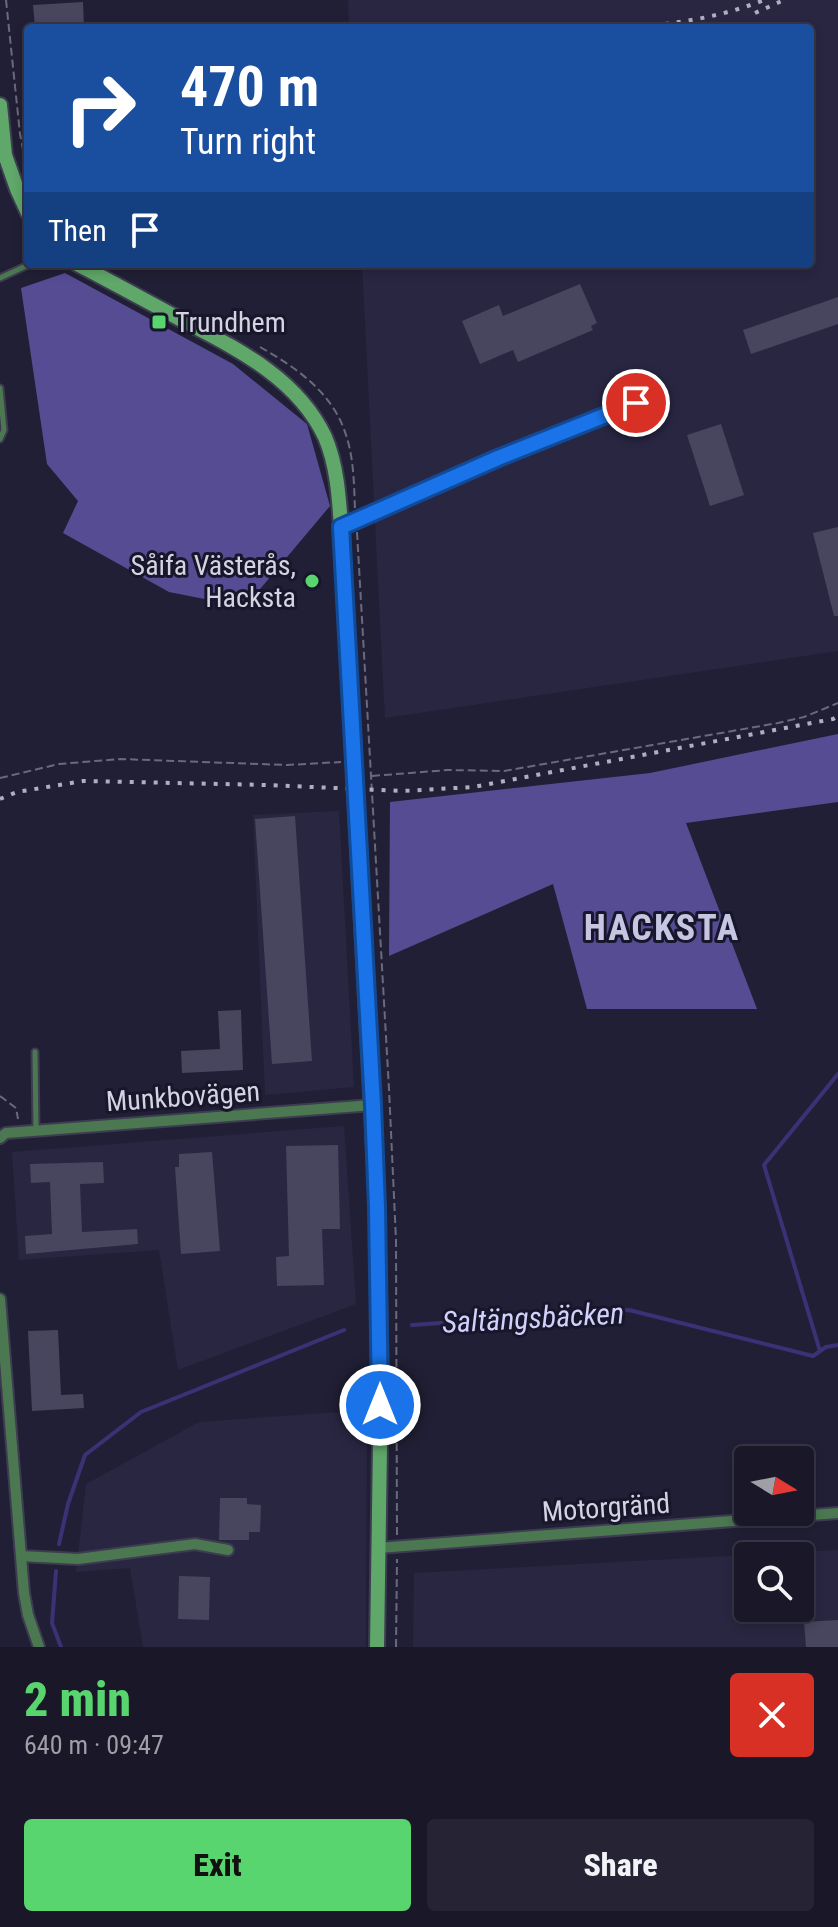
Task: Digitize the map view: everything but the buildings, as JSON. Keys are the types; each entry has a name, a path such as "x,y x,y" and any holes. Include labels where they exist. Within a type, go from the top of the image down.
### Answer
{"street":[{"path":"0,105 9,172 24,204"},
{"path":"85,268 246,354 280,380 311,412 331,454 341,527 373,1105 381,1377 377,1647"},
{"name":"Munkbovägen","path":"0,1138 6,1133 373,1105"},
{"path":"0,1299 21,1556 28,1615 39,1647"},
{"name":"Motorgränd","path":"378,1548 838,1513"},
{"path":"21,1556 78,1559 195,1544 228,1550"}],"lane":[{"path":"0,277 24,267"},
{"path":"0,388 4,430 0,439"},
{"path":"341,527 498,458 664,392"},
{"path":"35,1052 36,1131"}],"path":[{"path":"6,0 24,154"},
{"path":"371,777 448,770 504,771 767,726 804,717 838,703"},
{"path":"0,778 59,764 120,759 287,765 370,760"},
{"path":"0,1096 16,1108 20,1132"}],"shaded area":[{"path":"348,0 838,0 838,651 385,718 362,268 814,268 814,24 349,24"},
{"path":"65,273 233,364 307,424 330,506 245,607 169,592 63,533 78,501 47,464 21,288"},
{"path":"838,734 838,802 686,823 757,1009 587,1009 553,884 389,956 390,802 650,773"},
{"path":"339,811 354,1087 265,1095 253,815"},
{"path":"344,1126 356,1304 178,1370 159,1250 19,1260 12,1152"},
{"path":"367,1410 366,1647 143,1647 130,1568 76,1572 86,1484 199,1422"},
{"path":"838,1550 838,1647 413,1647 414,1573 734,1556 734,1622 814,1622 814,1551"}],"waterway":[{"path":"820,1351 764,1165 838,1074"},
{"name":"Saltängsbäcken","path":"412,1325 629,1310 813,1356 826,1347 838,1345"},
{"name":"Saltängsbäcken","path":"59,1544 68,1504 85,1455 141,1412 344,1330"},
{"name":"Saltängsbäcken","path":"56,1571 52,1623 61,1647"}],"railway":[{"path":"662,24 728,12 764,0"},
{"path":"755,13 784,0"},
{"path":"0,799 17,792 83,781 403,791 473,787 838,716"}],"place":[{"name":"Trundhem","path":"159,322"},
{"name":"Såifa Västerås, Hacksta","path":"312,581"}],"district":[{"name":"HACKSTA","path":"662,927"}],"route":[{"path":"380,1405 373,1105 341,527 498,458 636,403"}]}
